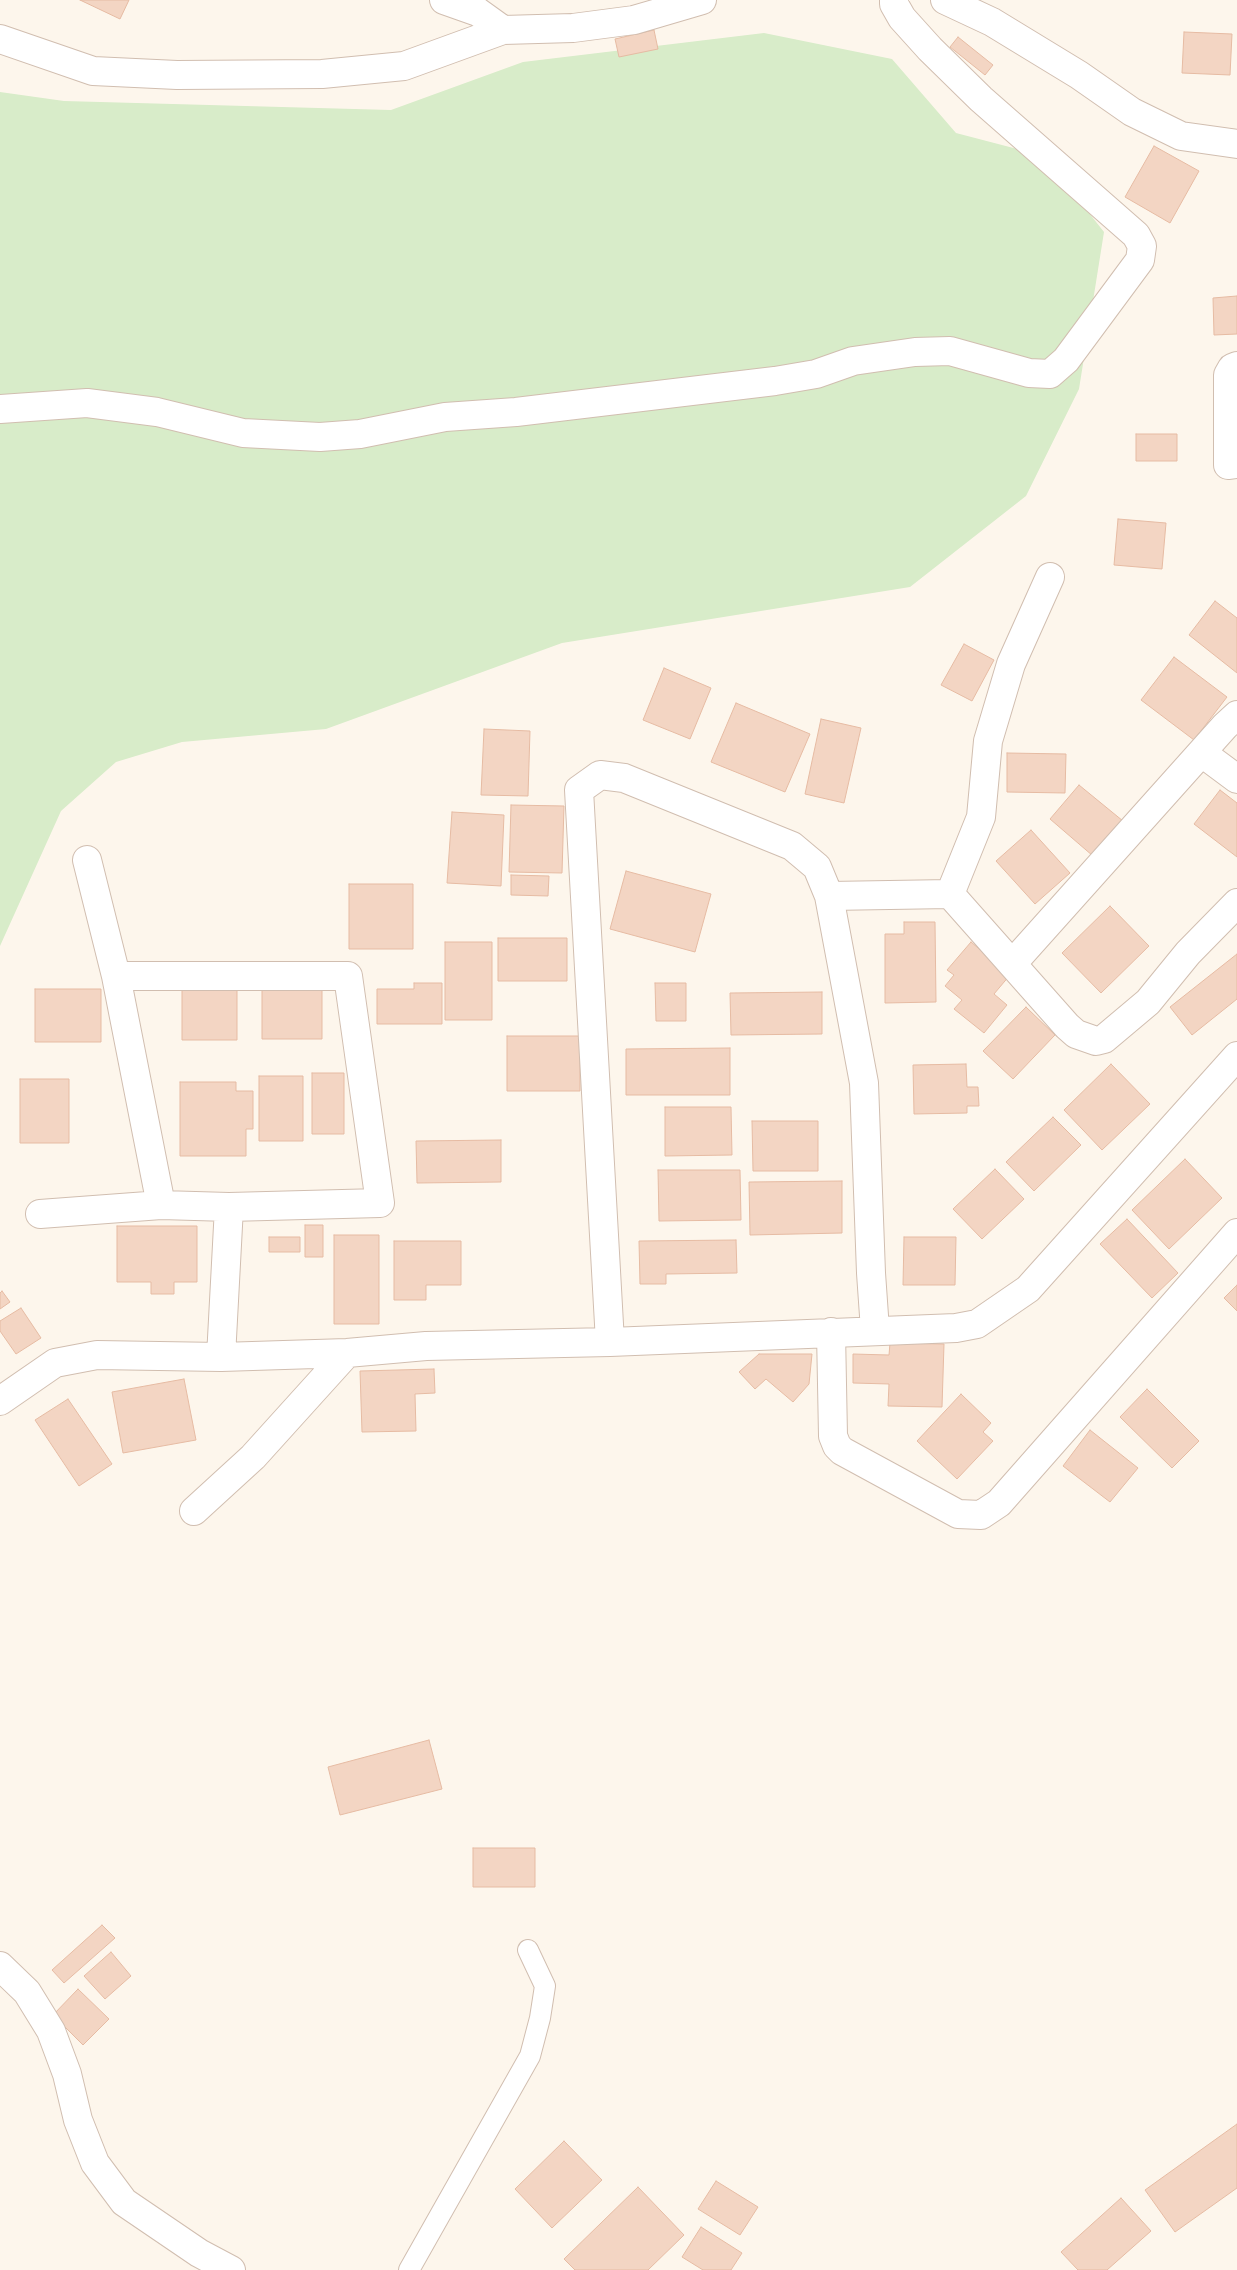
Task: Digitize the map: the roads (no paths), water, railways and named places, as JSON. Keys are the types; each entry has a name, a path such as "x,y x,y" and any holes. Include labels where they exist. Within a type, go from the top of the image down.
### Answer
{"street":[{"path":"444,0 478,12 503,30"},
{"path":"0,39 93,71 177,75 322,74 404,66 503,30 573,28 634,20 702,0"},
{"path":"0,409 87,403 157,412 243,433 320,437 360,434 445,417 516,412 775,381 816,374 853,361 914,352 950,351 1029,373 1050,374 1066,360 1140,260 1142,246 1136,235 981,99 937,56 902,18 894,4 894,0"},
{"path":"945,0 992,22 1079,75 1132,112 1181,136 1237,144"},
{"path":"1237,366 1232,368 1228,375 1228,465 1237,464"},
{"path":"950,894 981,817 988,741 1011,664 1050,577"},
{"path":"1012,964 1202,753 1224,726 1237,715"},
{"path":"1202,753 1237,779"},
{"path":"610,1342 579,790 600,775 624,778 792,846 817,867 829,896 864,1084 875,1330"},
{"path":"86,860 116,976 161,1205"},
{"path":"829,896 950,894 1076,1034 1096,1041 1104,1039 1148,1002 1188,954 1237,902"},
{"path":"40,1214 161,1205 229,1207 380,1203 348,976 116,976"},
{"path":"0,1401 55,1363 97,1355 221,1357 347,1353 426,1346 610,1342 956,1328 978,1324 1028,1289 1237,1056"},
{"path":"221,1357 229,1207"},
{"path":"831,1332 833,1436 837,1446 842,1451 958,1514 981,1515 999,1503 1237,1233"},
{"path":"194,1511 253,1457 347,1353"},
{"path":"0,1966 27,1992 50,2031 68,2074 78,2120 95,2163 124,2202 199,2253 231,2270"}],"lane":[{"path":"409,2270 530,2056 540,2018 545,1986 528,1950"}]}
